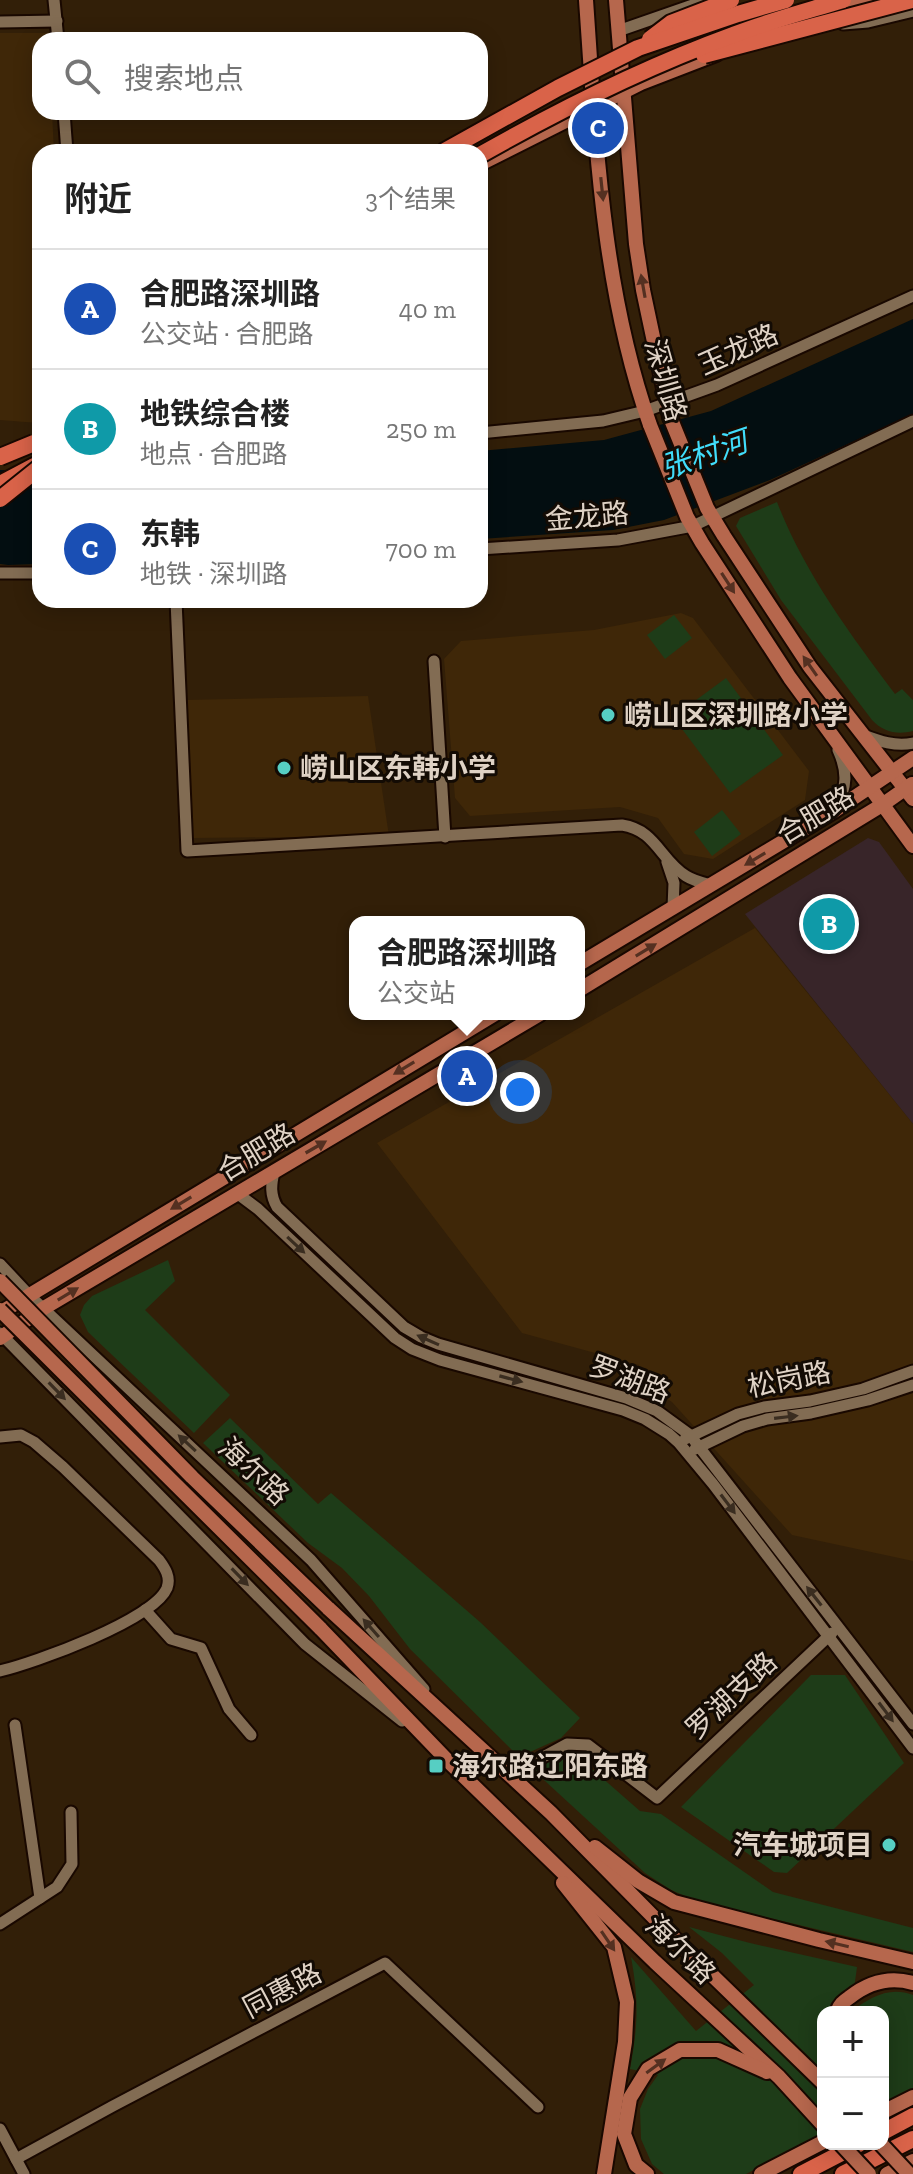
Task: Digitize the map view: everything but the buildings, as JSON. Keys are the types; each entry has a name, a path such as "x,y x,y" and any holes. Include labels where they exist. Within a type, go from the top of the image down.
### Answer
{"highway":[{"path":"638,48 671,23 729,0"},
{"path":"457,144 638,48 786,0"},
{"path":"488,150 648,69 735,34 843,0"},
{"path":"648,69 912,0"},
{"path":"0,458 32,441"},
{"path":"0,484 32,472"},
{"path":"0,499 32,474"},
{"path":"889,2129 913,2116"},
{"path":"843,2174 913,2139"},
{"path":"801,2174 847,2150"}],"main road":[{"name":"深圳路","path":"586,0 608,253 648,418 690,522 790,678 913,846"},
{"name":"深圳路","path":"616,0 636,244 668,411 710,513 810,667 892,772 910,790"},
{"path":"691,27 729,0"},
{"path":"445,144 591,63 620,61 691,27 765,0"},
{"path":"488,160 623,92 677,69 787,28 875,0"},
{"path":"0,491 32,473"},
{"name":"合肥路","path":"585,960 834,811 913,758"},
{"name":"合肥路","path":"585,986 910,790"},
{"name":"合肥路","path":"0,1311 485,1020"},
{"name":"合肥路","path":"1,1335 530,1020"},
{"name":"海尔路","path":"0,1281 192,1477 328,1608 551,1813 818,2078"},
{"name":"海尔路","path":"0,1311 320,1628 433,1745 655,1962 779,2077 817,2118"},
{"path":"551,1813 638,1881 674,1902 913,1962"},
{"path":"526,1835 614,1947 627,2002 625,2042 604,2174"},
{"path":"839,2006 865,1986 890,1979 913,1983"},
{"path":"647,2174 636,2165 624,2134 630,2098 648,2069 680,2050 718,2050 779,2077"},
{"path":"889,2109 913,2097"},
{"path":"761,2174 817,2145"},
{"path":"847,2150 869,2174"},
{"path":"887,2150 909,2174"},
{"path":"887,2174 913,2161"}],"street":[{"path":"54,0 58,32"},
{"path":"618,31 707,0"},
{"path":"787,28 868,22 913,11"},
{"path":"0,22 57,21"},
{"path":"65,120 66,144"},
{"name":"玉龙路","path":"488,432 648,418 913,296"},
{"name":"金龙路","path":"488,548 618,540 690,522 913,421"},
{"path":"0,447 32,440"},
{"path":"0,573 32,573"},
{"path":"176,608 187,851 622,825 643,831 685,875 711,885"},
{"path":"434,661 445,837"},
{"path":"832,734 847,779 834,811"},
{"path":"863,735 887,743 913,743"},
{"path":"665,857 674,883 673,908"},
{"name":"罗湖路","path":"274,1172 272,1195 277,1207 404,1327 438,1344 626,1398 657,1411 690,1435 693,1450 913,1724"},
{"path":"238,1194 258,1209 395,1338 412,1349 440,1360 623,1410 645,1419 693,1450 913,1748"},
{"name":"海尔路","path":"0,1264 29,1295 311,1560 459,1728"},
{"name":"海尔路","path":"1,1335 305,1644 433,1745"},
{"name":"松岗路","path":"679,1443 690,1435 751,1410 863,1389 913,1371"},
{"name":"松岗路","path":"693,1450 743,1426 839,1407 913,1385"},
{"path":"0,1437 21,1435 34,1442 159,1560 168,1576 167,1587 156,1601 127,1621 73,1648 0,1671"},
{"path":"145,1610 171,1639 201,1648 229,1709 251,1735"},
{"name":"罗湖支路","path":"510,1775 567,1744 588,1745 657,1798 838,1627"},
{"path":"15,1725 40,1898"},
{"path":"0,1924 57,1887 72,1864 71,1812"},
{"name":"同惠路","path":"16,2159 385,1963 538,2107"},
{"path":"0,2129 24,2174"}],"shaded area":[{"path":"0,33 32,33 32,120 52,120 54,144 32,144 32,423 0,420"},
{"name":"崂山区深圳路小学","path":"681,613 693,618 809,771 805,800 713,859 684,854 658,818 620,807 470,816 455,798 444,659 461,641 594,630"},
{"name":"崂山区东韩小学","path":"368,696 389,836 193,838 186,700"},
{"path":"868,838 879,842 913,889 913,1124 745,914"},
{"path":"755,928 913,1124 913,1561 792,1535 672,1402 653,1390 625,1379 639,1365 522,1333 377,1143"}],"green space":[{"path":"777,502 800,553 845,625 895,694 902,689 913,700 913,731 891,732 872,720 781,600 736,526 740,518"},
{"path":"674,615 692,638 665,659 647,635"},
{"path":"726,678 783,755 730,793 673,717"},
{"path":"722,810 741,834 712,856 694,832"},
{"path":"168,1260 175,1281 145,1310 230,1395 194,1433 88,1332 80,1315 92,1296"},
{"path":"230,1418 318,1504 331,1493 480,1622 580,1718 561,1738 519,1757 410,1649 369,1596 342,1568 308,1543 203,1443"},
{"path":"811,1675 845,1675 904,1763 787,1873 774,1872 681,1807"},
{"path":"568,1748 640,1811 661,1814 773,1892 913,1928 913,1952 694,1900 671,1890 645,1873 532,1769"},
{"path":"689,1927 857,1967 852,2006 817,2006 817,2137 746,2174 664,2174 652,2164 641,2139 640,2109 658,2075 630,2069 636,2013 631,1957 696,2031 754,1985 722,1953"},
{"path":"896,1992 913,1995 913,2090 889,2103 889,2006 859,2006 873,1998"}],"water":[{"name":"张村河","path":"913,319 913,414 770,480 664,520 613,530 488,538 488,450 604,440 711,411"},
{"path":"0,470 32,470 32,564 0,564"}],"place":[{"name":"东韩","path":"598,128"},
{"name":"崂山区深圳路小学","path":"608,715"},
{"name":"崂山区东韩小学","path":"284,768"},
{"name":"地铁综合楼","path":"829,924"},
{"name":"合肥路深圳路","path":"467,1076"},
{"name":"海尔路辽阳东路","path":"436,1766"},
{"name":"汽车城项目","path":"889,1845"}]}
